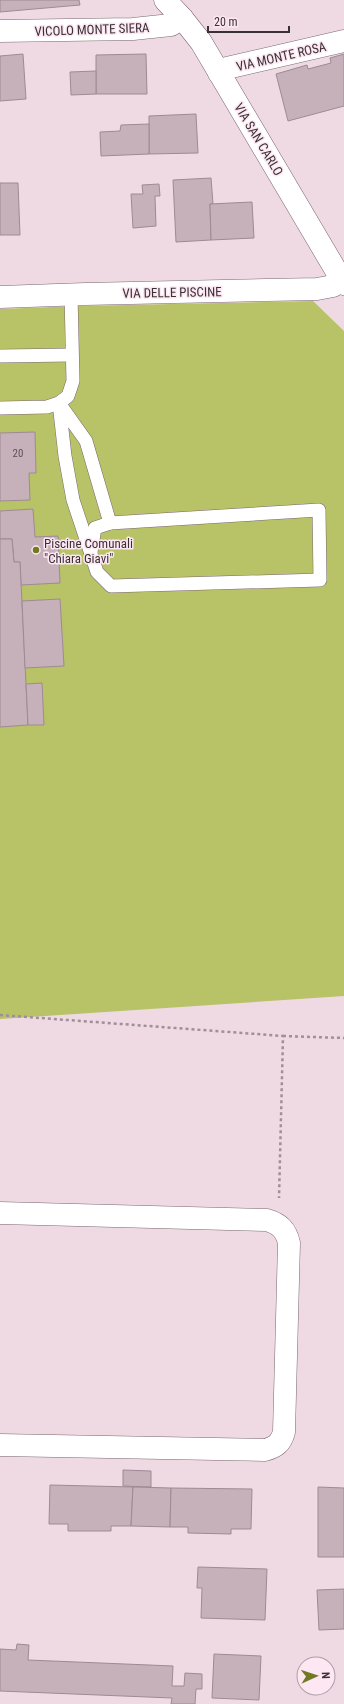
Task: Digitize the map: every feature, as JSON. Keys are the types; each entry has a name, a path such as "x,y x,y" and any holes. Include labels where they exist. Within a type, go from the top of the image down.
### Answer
{"street":[{"name":"VIA SAN CARLO","path":"165,0 201,42 343,282"},
{"name":"VICOLO MONTE SIERA","path":"0,31 133,29 171,24 182,18"},
{"name":"VIA MONTE ROSA","path":"219,73 227,68 344,41"},
{"name":"VIA DELLE PISCINE","path":"0,297 71,294 317,289 343,282"},
{"path":"0,1213 267,1220 276,1222 283,1228 288,1235 289,1243 284,1432 279,1444 265,1450 0,1445"}],"lane":[{"path":"0,408 46,407 59,403 68,396 73,381 71,294"},
{"path":"0,356 72,355"},
{"path":"59,403 86,441 110,523"},
{"path":"59,403 64,456 73,500 91,554 97,572 111,586 320,580 319,510 110,523 96,528 91,554"}],"path":[{"path":"0,1015 283,1036 344,1038"},
{"path":"276,1222 279,1208 283,1036"}],"green space":[{"path":"313,301 344,331 344,996 0,1019 0,309"}],"building":[{"path":"0,0 79,0 80,5 0,12"},
{"path":"23,54 26,99 0,101 0,56"},
{"path":"146,54 147,94 96,94 96,55"},
{"path":"344,54 344,106 288,121 276,74 307,65 308,69 331,63 330,58"},
{"path":"96,71 96,94 71,95 70,72"},
{"path":"196,114 198,153 149,154 149,116"},
{"path":"149,124 149,154 101,156 100,132 120,131 121,125"},
{"path":"211,178 213,204 210,204 211,240 176,242 173,180"},
{"path":"0,183 18,183 20,235 0,235"},
{"path":"159,184 160,196 155,196 156,226 133,228 131,194 143,194 142,185"},
{"path":"252,202 254,238 211,240 210,204"},
{"name":"Piscine Comunali \"Chiara Giavi\"","path":"35,432 36,473 29,473 30,500 0,501 0,433"},
{"name":"Piscine Comunali \"Chiara Giavi\"","path":"33,509 35,537 58,536 60,583 21,585 20,562 14,562 12,539 0,539 0,511"},
{"path":"0,539 12,539 14,562 20,562 28,725 0,727"},
{"path":"60,599 64,666 25,668 22,601"},
{"path":"42,683 44,725 28,725 26,684"},
{"path":"123,1470 151,1471 151,1487 123,1486"},
{"path":"50,1485 133,1487 131,1526 111,1526 111,1531 68,1531 68,1524 49,1524"},
{"path":"133,1487 171,1488 170,1527 131,1526"},
{"path":"318,1487 344,1488 344,1557 318,1557"},
{"path":"171,1488 252,1489 251,1529 231,1529 231,1534 188,1533 188,1527 170,1527"},
{"path":"198,1567 267,1569 265,1620 201,1618 202,1588 197,1588"},
{"path":"344,1589 344,1629 319,1630 317,1590"},
{"path":"17,1644 29,1645 28,1660 173,1666 172,1686 184,1686 185,1673 202,1674 202,1689 196,1689 195,1704 171,1704 172,1698 0,1691 0,1649 16,1650"},
{"path":"214,1654 261,1656 259,1700 212,1698"}],"place":[{"name":"Piscine Comunali \"Chiara Giavi\"","path":"36,550"}]}
